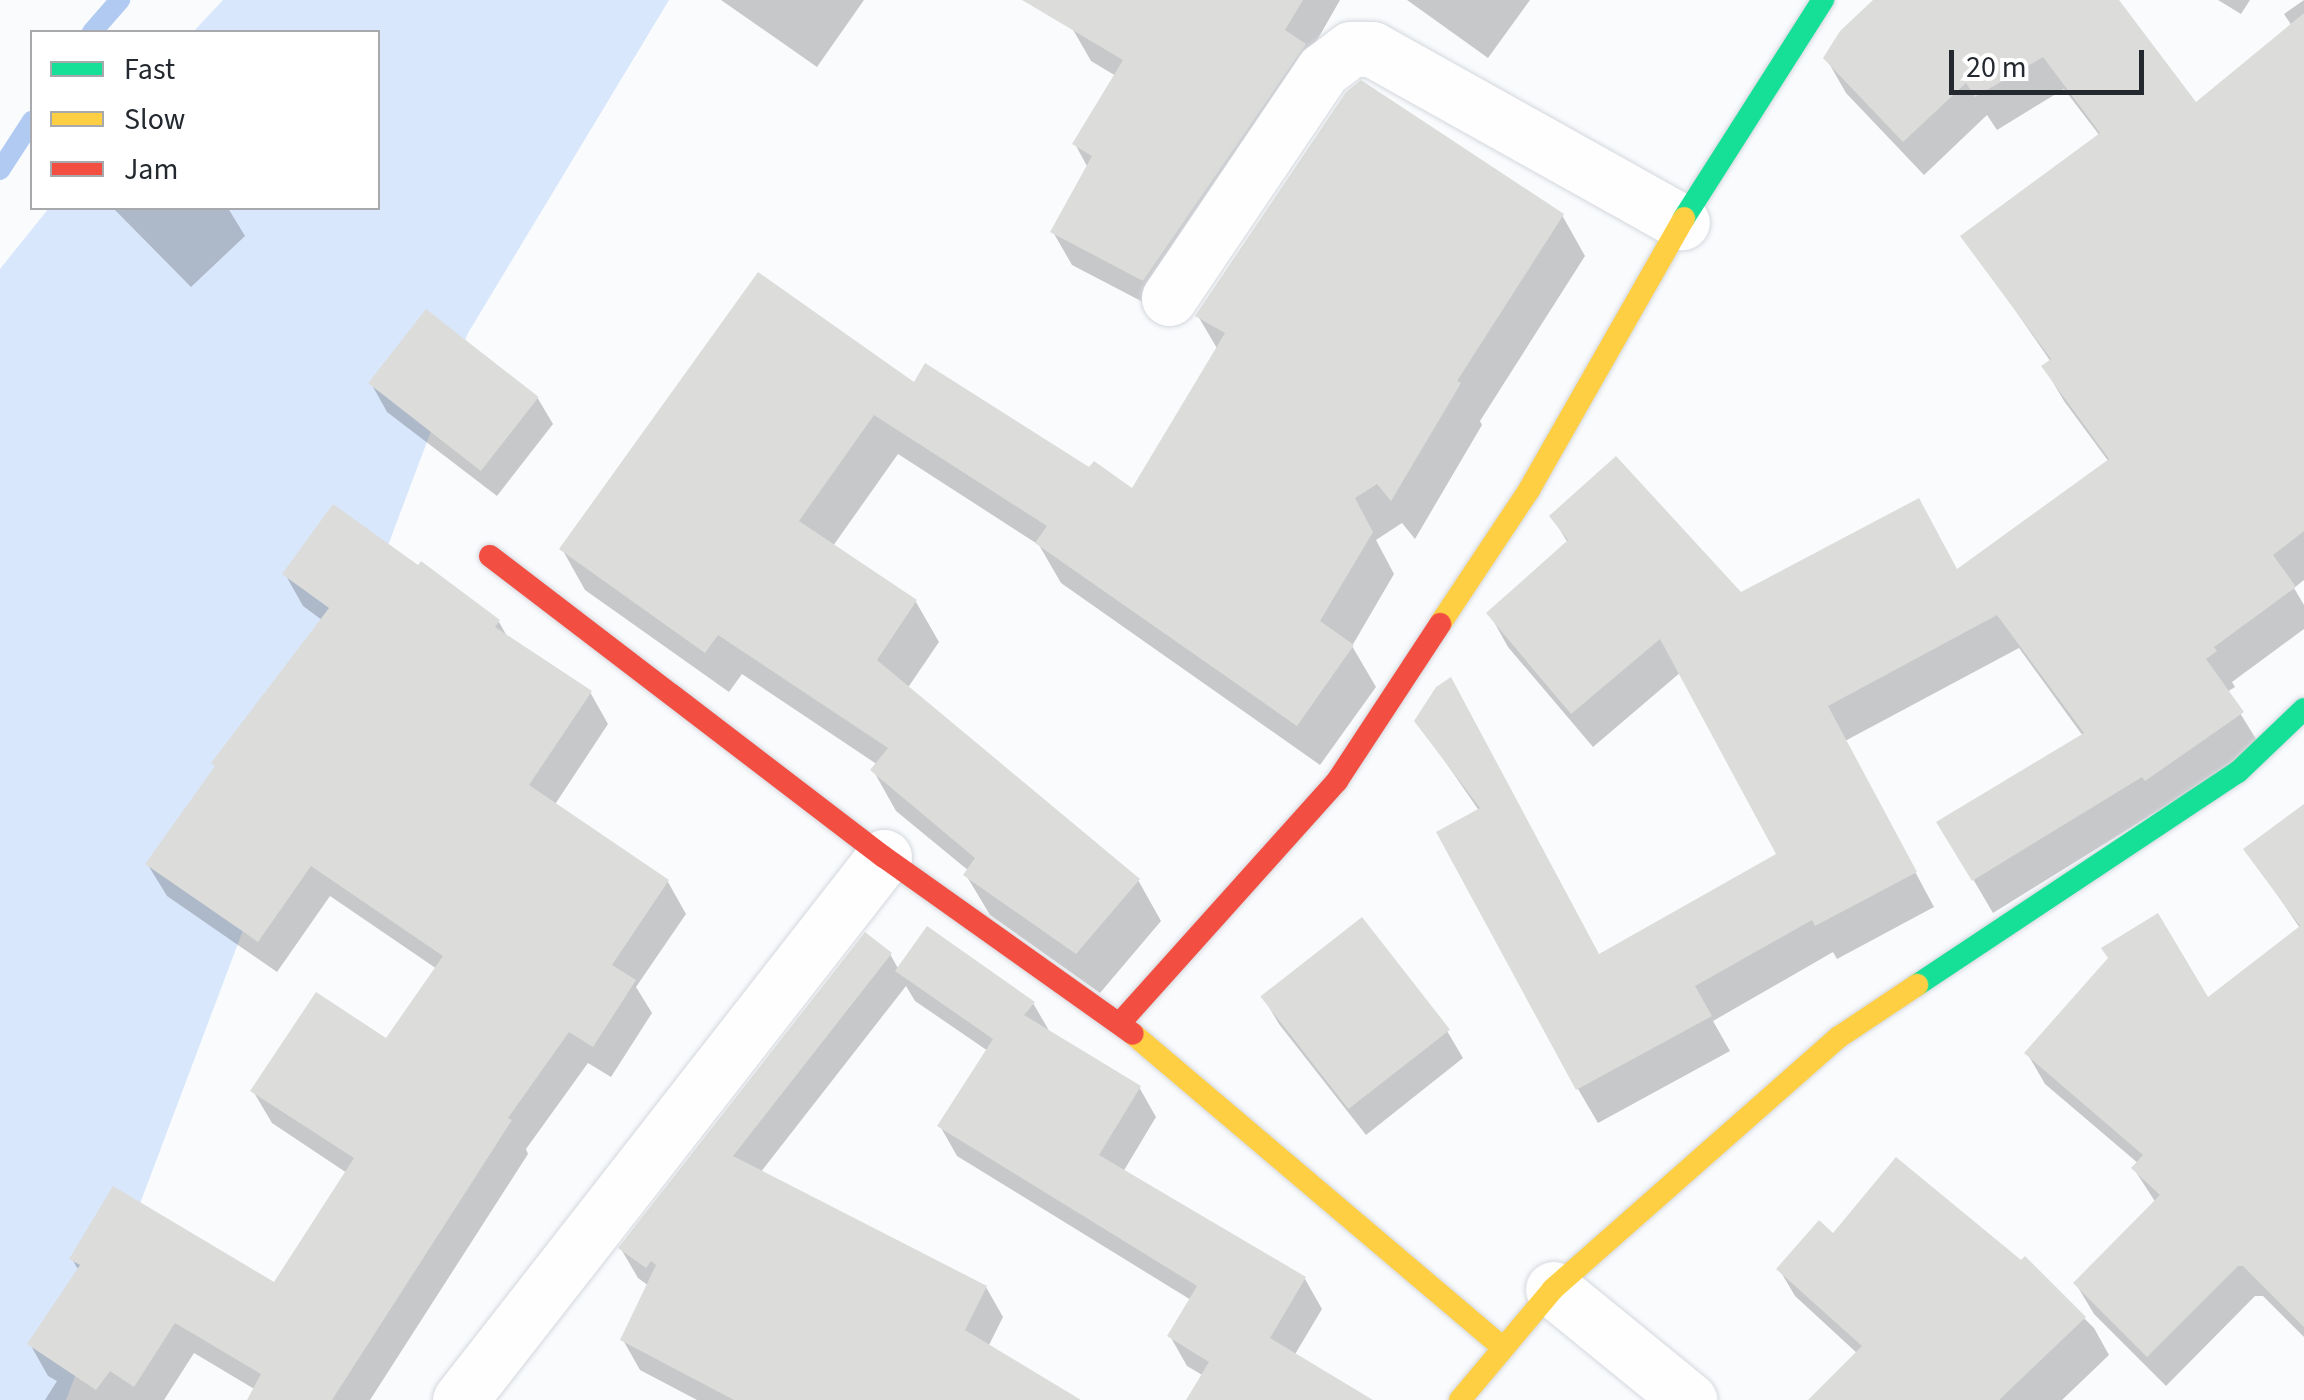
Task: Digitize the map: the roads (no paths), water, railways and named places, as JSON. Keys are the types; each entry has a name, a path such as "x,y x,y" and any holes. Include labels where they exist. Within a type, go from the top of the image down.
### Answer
{"street":[{"path":"1120,1023 1337,781 1529,490 1682,222 1823,0"},
{"path":"1170,298 1324,70 1351,49 1372,48 1682,222"},
{"path":"490,556 884,857 1120,1023 1502,1346"},
{"path":"1460,1400 1553,1289 1839,1037 2238,772 2304,709"},
{"path":"460,1400 884,857"},
{"path":"1553,1289 1688,1400"}],"waterway":[{"path":"94,30 120,0"},
{"path":"0,170 30,124"}]}
